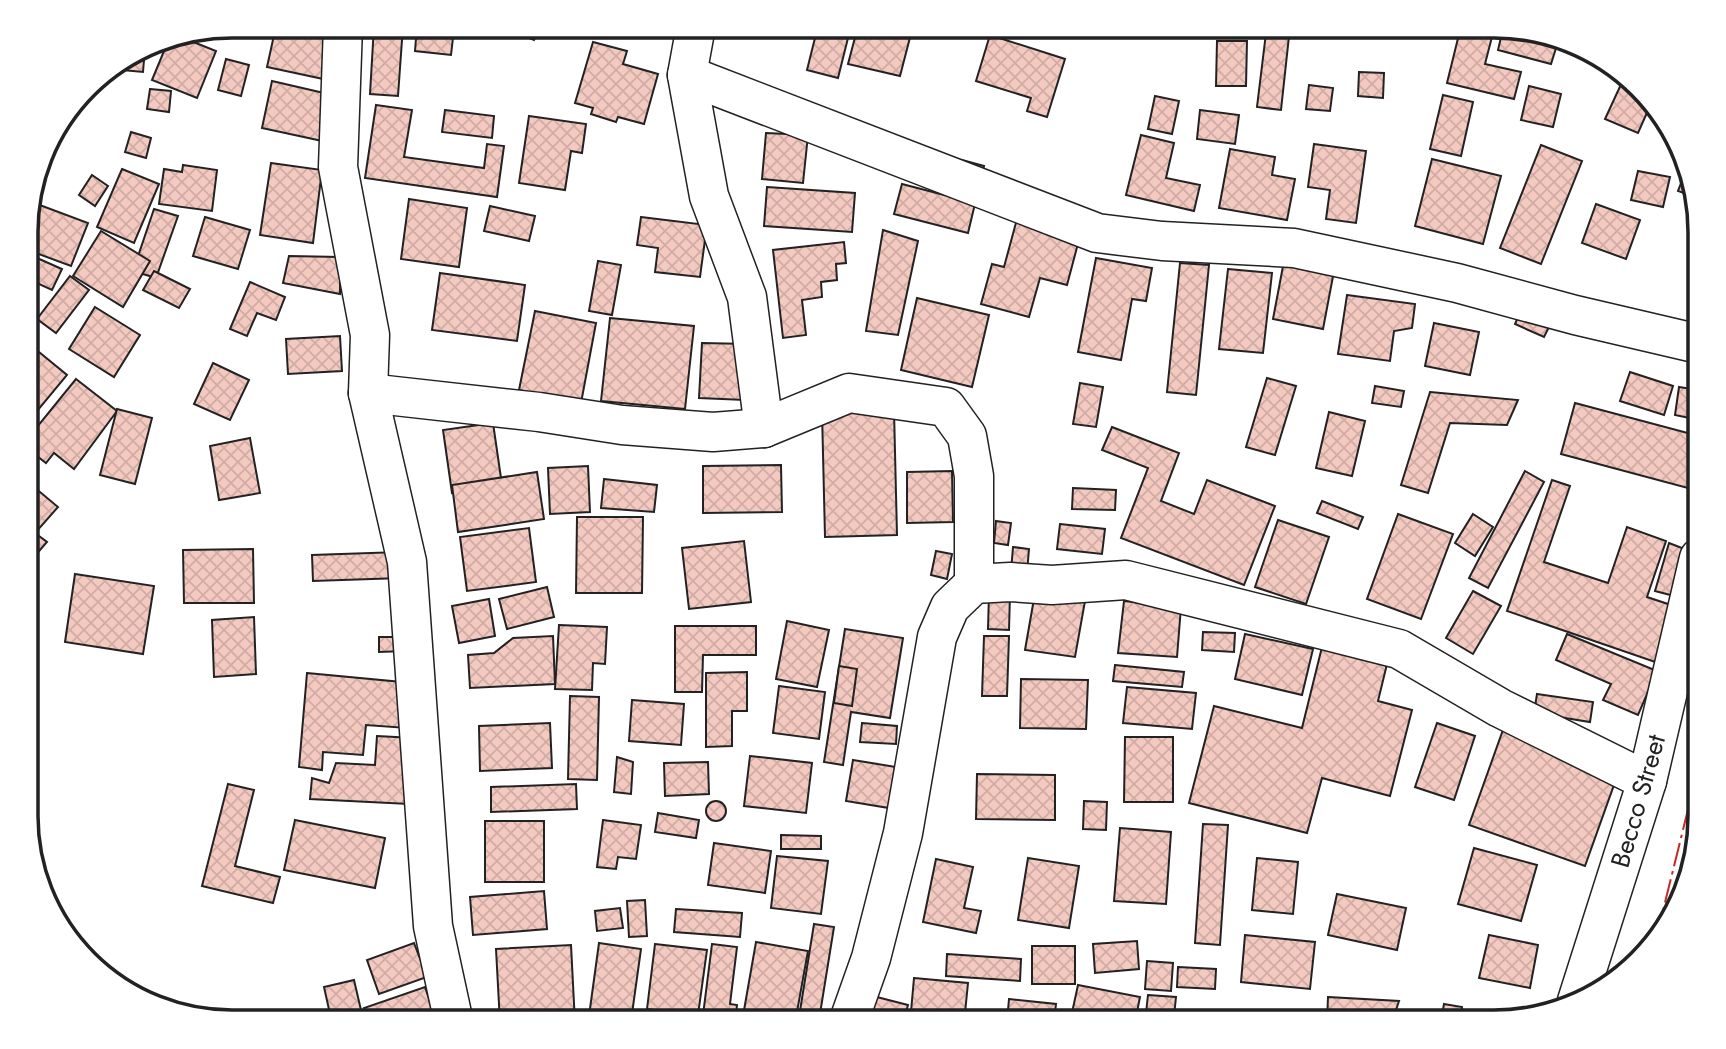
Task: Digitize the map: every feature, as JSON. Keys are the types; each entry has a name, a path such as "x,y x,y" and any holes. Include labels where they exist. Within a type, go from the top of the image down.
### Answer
{"street":[{"path":"343,39 338,167 370,335 368,393 407,562 433,926 451,1010"},
{"path":"694,39 687,75 709,196 747,297 764,428"},
{"path":"687,75 1097,233 1162,241 1294,248 1457,283 1687,341"},
{"path":"368,393 539,412 622,425 713,432 764,428 849,393 946,407 967,436 974,476 974,584"},
{"path":"853,1010 871,958 903,833 937,637 950,607 974,584 1010,582 1052,585 1126,580 1399,649 1500,708 1647,781"},
{"name":"Becco Street","path":"1581,989 1647,781 1687,609"}],"building":[{"path":"910,38 900,76 848,64 855,39"},
{"path":"989,38 1001,38 1065,59 1047,117 1027,111 1031,98 976,81"},
{"path":"1265,38 1289,38 1281,110 1257,107"},
{"path":"1458,38 1492,38 1485,64 1521,72 1514,99 1447,83"},
{"path":"273,39 337,39 328,80 267,67"},
{"path":"373,39 402,39 398,96 370,94"},
{"path":"416,39 453,39 451,55 415,51"},
{"path":"815,39 848,39 838,78 807,70"},
{"path":"1501,39 1556,49 1551,64 1498,50"},
{"path":"1217,41 1247,41 1246,86 1216,86"},
{"path":"194,42 216,51 197,98 152,80 164,51"},
{"path":"593,42 627,51 623,64 658,74 644,124 618,117 616,122 591,114 593,108 575,103"},
{"path":"226,59 249,65 241,96 218,90"},
{"path":"144,61 143,72 126,70"},
{"path":"1359,72 1384,73 1383,98 1358,96"},
{"path":"272,81 337,96 327,142 262,128"},
{"path":"1309,85 1333,88 1330,111 1306,109"},
{"path":"1529,86 1561,94 1553,127 1521,120"},
{"path":"1620,86 1646,114 1638,133 1605,119"},
{"path":"150,89 171,91 169,112 147,109"},
{"path":"1443,95 1473,102 1461,156 1430,149"},
{"path":"1155,96 1179,101 1172,134 1148,129"},
{"path":"376,105 412,110 404,157 484,168 487,144 504,146 497,197 365,178"},
{"path":"445,110 494,116 492,138 442,132"},
{"path":"1200,110 1239,115 1235,144 1197,139"},
{"path":"529,116 586,124 582,153 571,151 565,190 519,183"},
{"path":"131,132 151,138 146,158 125,152"},
{"path":"766,133 808,135 803,183 762,179"},
{"path":"1141,135 1174,143 1166,178 1200,185 1194,211 1126,195"},
{"path":"1314,144 1366,151 1356,223 1326,219 1330,190 1308,187"},
{"path":"1541,145 1582,161 1541,264 1500,248"},
{"path":"1230,149 1275,157 1272,175 1295,179 1287,220 1219,208"},
{"path":"1432,159 1501,176 1483,244 1415,226"},
{"path":"962,160 984,166 968,233 894,214 902,184 952,197"},
{"path":"271,163 322,170 313,243 260,235"},
{"path":"183,165 217,170 212,211 159,204 164,169 182,172"},
{"path":"122,169 159,184 134,243 97,227"},
{"path":"1638,171 1670,177 1663,207 1631,200"},
{"path":"92,175 108,186 95,206 79,195"},
{"path":"767,187 855,193 852,232 764,226"},
{"path":"409,199 467,208 459,267 401,259"},
{"path":"1596,204 1640,220 1626,259 1582,243"},
{"path":"40,205 88,223 71,266 38,254"},
{"path":"490,206 535,216 529,241 484,231"},
{"path":"154,209 178,216 156,278 133,271"},
{"path":"205,217 250,230 238,269 193,256"},
{"path":"641,217 707,225 700,277 655,272 658,248 637,245"},
{"path":"1017,219 1080,236 1067,285 1040,278 1029,317 981,304 992,264 1004,267"},
{"path":"883,230 918,241 898,335 866,331"},
{"path":"101,231 150,261 123,307 73,276"},
{"path":"844,242 846,263 836,264 837,280 821,282 822,297 802,300 806,335 783,338 773,250"},
{"path":"289,256 340,257 340,294 283,283"},
{"path":"38,258 62,269 52,290 38,284"},
{"path":"1096,258 1152,268 1146,301 1132,299 1121,360 1078,352"},
{"path":"598,261 621,265 612,315 589,311"},
{"path":"1284,261 1334,271 1323,329 1273,319"},
{"path":"1180,263 1209,265 1196,395 1167,392"},
{"path":"1228,269 1272,273 1263,353 1219,349"},
{"path":"154,271 190,289 179,308 143,290"},
{"path":"440,273 525,285 517,341 432,330"},
{"path":"70,276 89,290 56,333 38,318"},
{"path":"250,282 285,297 276,320 257,313 247,336 230,329"},
{"path":"1347,295 1415,304 1412,328 1394,331 1390,361 1338,354"},
{"path":"917,298 989,315 972,387 901,370"},
{"path":"95,307 140,335 114,377 69,349"},
{"path":"1522,308 1552,321 1544,337 1515,324"},
{"path":"535,311 596,323 581,403 519,390"},
{"path":"610,318 694,326 685,409 601,401"},
{"path":"1434,323 1479,332 1470,375 1425,366"},
{"path":"340,336 342,371 288,374 286,339"},
{"path":"702,343 748,344 745,400 699,398"},
{"path":"38,351 67,375 38,410"},
{"path":"213,363 249,380 230,420 194,404"},
{"path":"1630,372 1673,386 1664,415 1620,401"},
{"path":"1267,378 1296,386 1275,455 1246,447"},
{"path":"76,379 117,411 74,469 54,453 46,463 38,457 38,426"},
{"path":"1080,383 1103,387 1096,427 1073,424"},
{"path":"1375,386 1404,391 1401,407 1372,403"},
{"path":"1679,387 1687,388 1687,418 1675,415"},
{"path":"1430,392 1518,400 1507,425 1450,423 1428,493 1401,485"},
{"path":"1575,403 1687,433 1687,488 1561,454"},
{"path":"117,409 152,418 135,484 100,475"},
{"path":"894,410 897,535 825,537 822,412"},
{"path":"1329,412 1365,421 1352,476 1316,468"},
{"path":"493,423 502,485 452,493 443,430"},
{"path":"1112,427 1179,453 1161,501 1194,514 1207,480 1275,506 1244,585 1121,538 1148,468 1102,450"},
{"path":"250,438 260,493 219,500 210,446"},
{"path":"781,465 782,512 703,513 703,466"},
{"path":"588,466 590,512 550,514 548,468"},
{"path":"952,471 953,522 907,523 907,472"},
{"path":"1525,471 1544,482 1488,588 1469,578"},
{"path":"537,472 544,519 458,532 452,485"},
{"path":"604,479 657,485 654,512 601,508"},
{"path":"1552,480 1570,486 1544,562 1608,583 1627,527 1666,541 1647,597 1680,608 1661,664 1507,611"},
{"path":"1073,488 1116,490 1115,510 1072,509"},
{"path":"38,490 58,507 38,530"},
{"path":"1322,501 1363,517 1358,529 1317,513"},
{"path":"1398,514 1453,534 1421,619 1367,599"},
{"path":"1473,514 1493,527 1475,556 1455,543"},
{"path":"577,517 643,517 642,593 576,593"},
{"path":"1278,520 1329,537 1306,604 1255,587"},
{"path":"996,521 1011,523 1008,545 994,543"},
{"path":"1060,524 1105,529 1102,554 1057,549"},
{"path":"529,528 536,582 467,591 460,537"},
{"path":"38,535 47,542 38,552"},
{"path":"744,541 751,602 689,609 682,548"},
{"path":"1669,543 1687,550 1687,581 1682,598 1655,591"},
{"path":"1013,547 1029,549 1027,572 1011,571"},
{"path":"253,549 254,603 184,603 183,550"},
{"path":"936,551 952,554 947,579 931,575"},
{"path":"400,552 401,578 313,581 312,555"},
{"path":"75,574 154,586 143,654 65,642"},
{"path":"547,587 554,617 507,629 499,599"},
{"path":"1473,591 1501,606 1473,654 1446,638"},
{"path":"989,593 1010,594 1009,630 988,629"},
{"path":"1035,593 1085,601 1075,657 1025,650"},
{"path":"489,599 495,636 459,643 452,606"},
{"path":"1124,601 1181,607 1177,657 1118,653"},
{"path":"254,617 256,674 214,677 212,620"},
{"path":"787,621 829,630 817,687 776,679"},
{"path":"559,625 607,627 605,664 593,663 592,690 555,689"},
{"path":"675,626 756,626 756,655 703,655 702,692 675,692"},
{"path":"845,629 903,638 890,718 851,712 843,765 824,762"},
{"path":"1203,632 1235,633 1234,652 1202,650"},
{"path":"1245,634 1313,649 1302,695 1235,679"},
{"path":"1567,634 1657,671 1638,715 1603,700 1611,684 1556,660"},
{"path":"553,636 555,684 470,688 468,655 494,653 513,638"},
{"path":"984,636 1009,636 1007,696 982,696"},
{"path":"379,637 405,637 405,651 379,652"},
{"path":"1322,647 1387,664 1378,701 1412,710 1390,796 1322,778 1307,833 1189,803 1214,706 1302,728"},
{"path":"1115,665 1184,672 1182,687 1113,681"},
{"path":"839,666 857,669 852,706 834,703"},
{"path":"747,672 747,711 732,711 732,746 706,747 706,673"},
{"path":"307,673 412,683 407,728 366,725 363,755 323,752 322,770 299,767"},
{"path":"1021,679 1088,680 1086,729 1020,728"},
{"path":"779,686 825,692 819,739 773,733"},
{"path":"1127,687 1196,693 1192,729 1123,723"},
{"path":"1537,694 1593,702 1590,722 1534,713"},
{"path":"570,696 599,697 597,780 568,779"},
{"path":"632,700 684,704 681,745 629,741"},
{"path":"550,723 552,768 480,771 479,726"},
{"path":"862,723 897,726 896,744 860,742"},
{"path":"1437,723 1475,736 1454,800 1415,787"},
{"path":"1504,727 1620,768 1585,866 1469,825"},
{"path":"377,736 413,738 409,804 310,799 312,778 329,783 336,763 375,765"},
{"path":"1125,737 1173,737 1173,802 1124,802"},
{"path":"750,756 812,763 806,813 744,806"},
{"path":"617,757 633,762 631,794 614,792"},
{"path":"853,760 896,767 889,808 846,801"},
{"path":"708,762 709,794 665,796 664,763"},
{"path":"977,774 1055,775 1055,820 976,819"},
{"path":"228,784 254,790 235,866 280,877 273,903 202,886"},
{"path":"576,784 577,809 491,812 491,787"},
{"path":"716,801 723,804 726,811 723,818 716,821 709,818 706,811 709,804"},
{"path":"1084,801 1107,802 1106,830 1083,829"},
{"path":"658,813 699,820 696,838 655,832"},
{"path":"295,820 385,838 375,888 284,870"},
{"path":"603,820 641,825 636,859 618,857 616,869 597,867"},
{"path":"485,821 544,821 544,882 485,882"},
{"path":"1203,824 1228,825 1220,945 1195,943"},
{"path":"1120,828 1171,832 1166,904 1114,901"},
{"path":"781,835 821,836 821,849 781,849"},
{"path":"714,843 771,851 765,893 708,885"},
{"path":"1474,848 1537,865 1521,921 1458,904"},
{"path":"777,856 828,861 821,914 771,908"},
{"path":"1028,858 1079,866 1069,928 1018,920"},
{"path":"1257,858 1298,862 1293,914 1252,910"},
{"path":"936,859 973,867 964,908 981,911 976,933 923,922"},
{"path":"544,891 547,929 473,935 470,897"},
{"path":"1337,894 1406,908 1397,950 1328,935"},
{"path":"645,900 647,936 629,937 627,901"},
{"path":"620,908 623,928 597,931 595,911"},
{"path":"676,909 742,913 740,937 674,932"},
{"path":"814,924 834,927 821,1010 800,1010"},
{"path":"1245,935 1315,942 1310,989 1241,982"},
{"path":"1489,935 1538,945 1530,988 1479,978"},
{"path":"1137,941 1139,969 1095,973 1093,944"},
{"path":"756,942 808,951 797,1010 744,1010"},
{"path":"414,943 427,977 379,994 367,960"},
{"path":"599,943 641,949 633,1010 590,1010"},
{"path":"655,944 707,950 699,1010 647,1009"},
{"path":"712,944 737,947 730,1004 737,1005 736,1010 704,1010"},
{"path":"571,945 574,1010 499,1010 496,949"},
{"path":"1032,946 1075,946 1075,984 1032,984"},
{"path":"947,954 1021,959 1020,981 946,976"},
{"path":"1147,961 1173,963 1171,991 1145,989"},
{"path":"1178,967 1216,969 1215,989 1177,987"},
{"path":"914,978 968,983 965,1010 911,1010"},
{"path":"354,980 361,1010 329,1010 324,987"},
{"path":"1078,985 1140,997 1137,1010 1073,1010"},
{"path":"425,987 433,1010 365,1010 364,1008"},
{"path":"869,995 908,1005 907,1010 865,1010"},
{"path":"1148,995 1176,997 1175,1010 1146,1010"},
{"path":"1328,997 1399,1001 1396,1010 1327,1010"},
{"path":"1009,999 1056,1004 1055,1010 1008,1010"},
{"path":"1444,1004 1462,1007 1462,1010 1443,1010"}],"power":[{"path":"1664,908 1687,814"}]}
